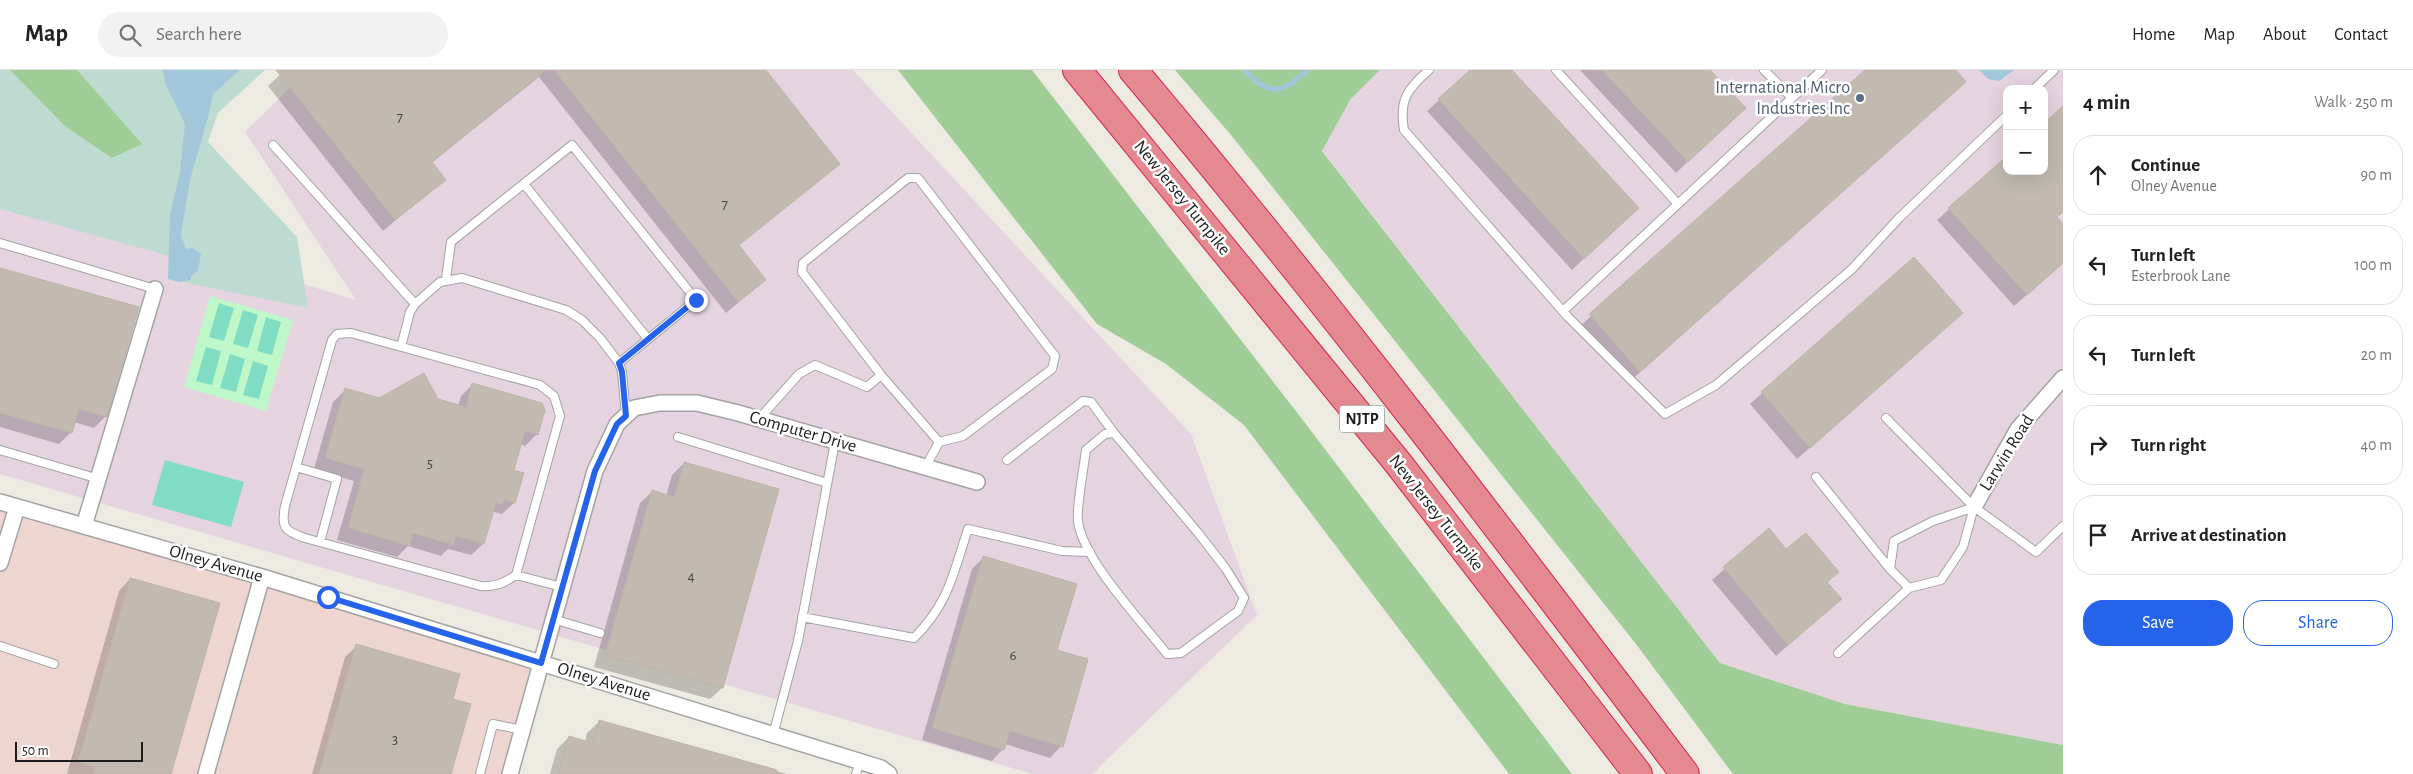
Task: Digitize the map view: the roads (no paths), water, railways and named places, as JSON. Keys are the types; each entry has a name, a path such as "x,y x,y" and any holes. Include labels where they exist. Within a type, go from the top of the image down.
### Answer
{"highway":[{"name":"New Jersey Turnpike","path":"1077,70 1398,463 1638,774"},
{"name":"NJTP","path":"1133,70 1208,159 1434,442 1685,774"}],"street":[{"path":"84,526 155,289"},
{"name":"Larwin Road","path":"1974,507 2018,429 2063,378"},
{"name":"Computer Drive","path":"627,415 634,408 660,403 697,403 977,482"},
{"path":"510,774 595,471 617,424 627,415"},
{"name":"Olney Avenue","path":"0,502 262,577 773,735 858,768 881,768 889,774"},
{"path":"0,563 17,507"},
{"path":"206,774 262,577"}],"lane":[{"path":"1429,70 1411,86 1404,104 1402,118 1404,130 1564,311 1665,414 1716,385 1852,269 1899,218 2003,119"},
{"path":"1556,70 1678,204"},
{"path":"1764,70 1792,98"},
{"path":"1564,311 1822,70"},
{"path":"2038,85 2054,70"},
{"path":"273,145 415,304"},
{"path":"446,279 451,242 572,145 696,300 619,363"},
{"path":"924,468 939,442 963,436 1052,369 1055,356 918,178 908,178 803,263 802,272 881,375 939,442"},
{"path":"524,184 648,339"},
{"path":"0,243 155,289"},
{"path":"401,346 410,312 415,304 446,279 462,278 566,310 582,320 619,363 622,372 627,415"},
{"path":"516,575 560,416 554,396 540,385 351,333 337,334 328,351 296,467 284,513 285,528 294,534 320,542 481,586 495,587 516,575 562,587"},
{"path":"759,419 799,374 815,364 867,386 881,375"},
{"path":"1007,460 1083,401 1091,402 1199,534 1226,569 1244,598 1238,611 1181,653 1167,654 1090,552 1078,521 1086,450 1105,434 1114,432"},
{"path":"1886,418 1974,507 2036,552 2063,526"},
{"path":"678,437 827,483"},
{"path":"773,735 802,617 835,442"},
{"path":"0,450 99,479"},
{"path":"296,467 337,479 320,542"},
{"path":"1816,477 1890,569 1909,588"},
{"path":"1890,569 1894,542 1933,521 1974,507"},
{"path":"1838,653 1909,588 1941,580 1963,547 1974,507"},
{"path":"802,617 914,638 932,621 946,598 968,529 1062,551 1090,552"},
{"path":"553,619 600,633"},
{"path":"0,646 54,664"},
{"path":"480,774 493,724 522,730"}],"waterway":[{"path":"1245,70 1261,85 1276,89 1291,84 1307,70"}],"place":[{"name":"International Micro Industries Inc","path":"1860,98"}]}
